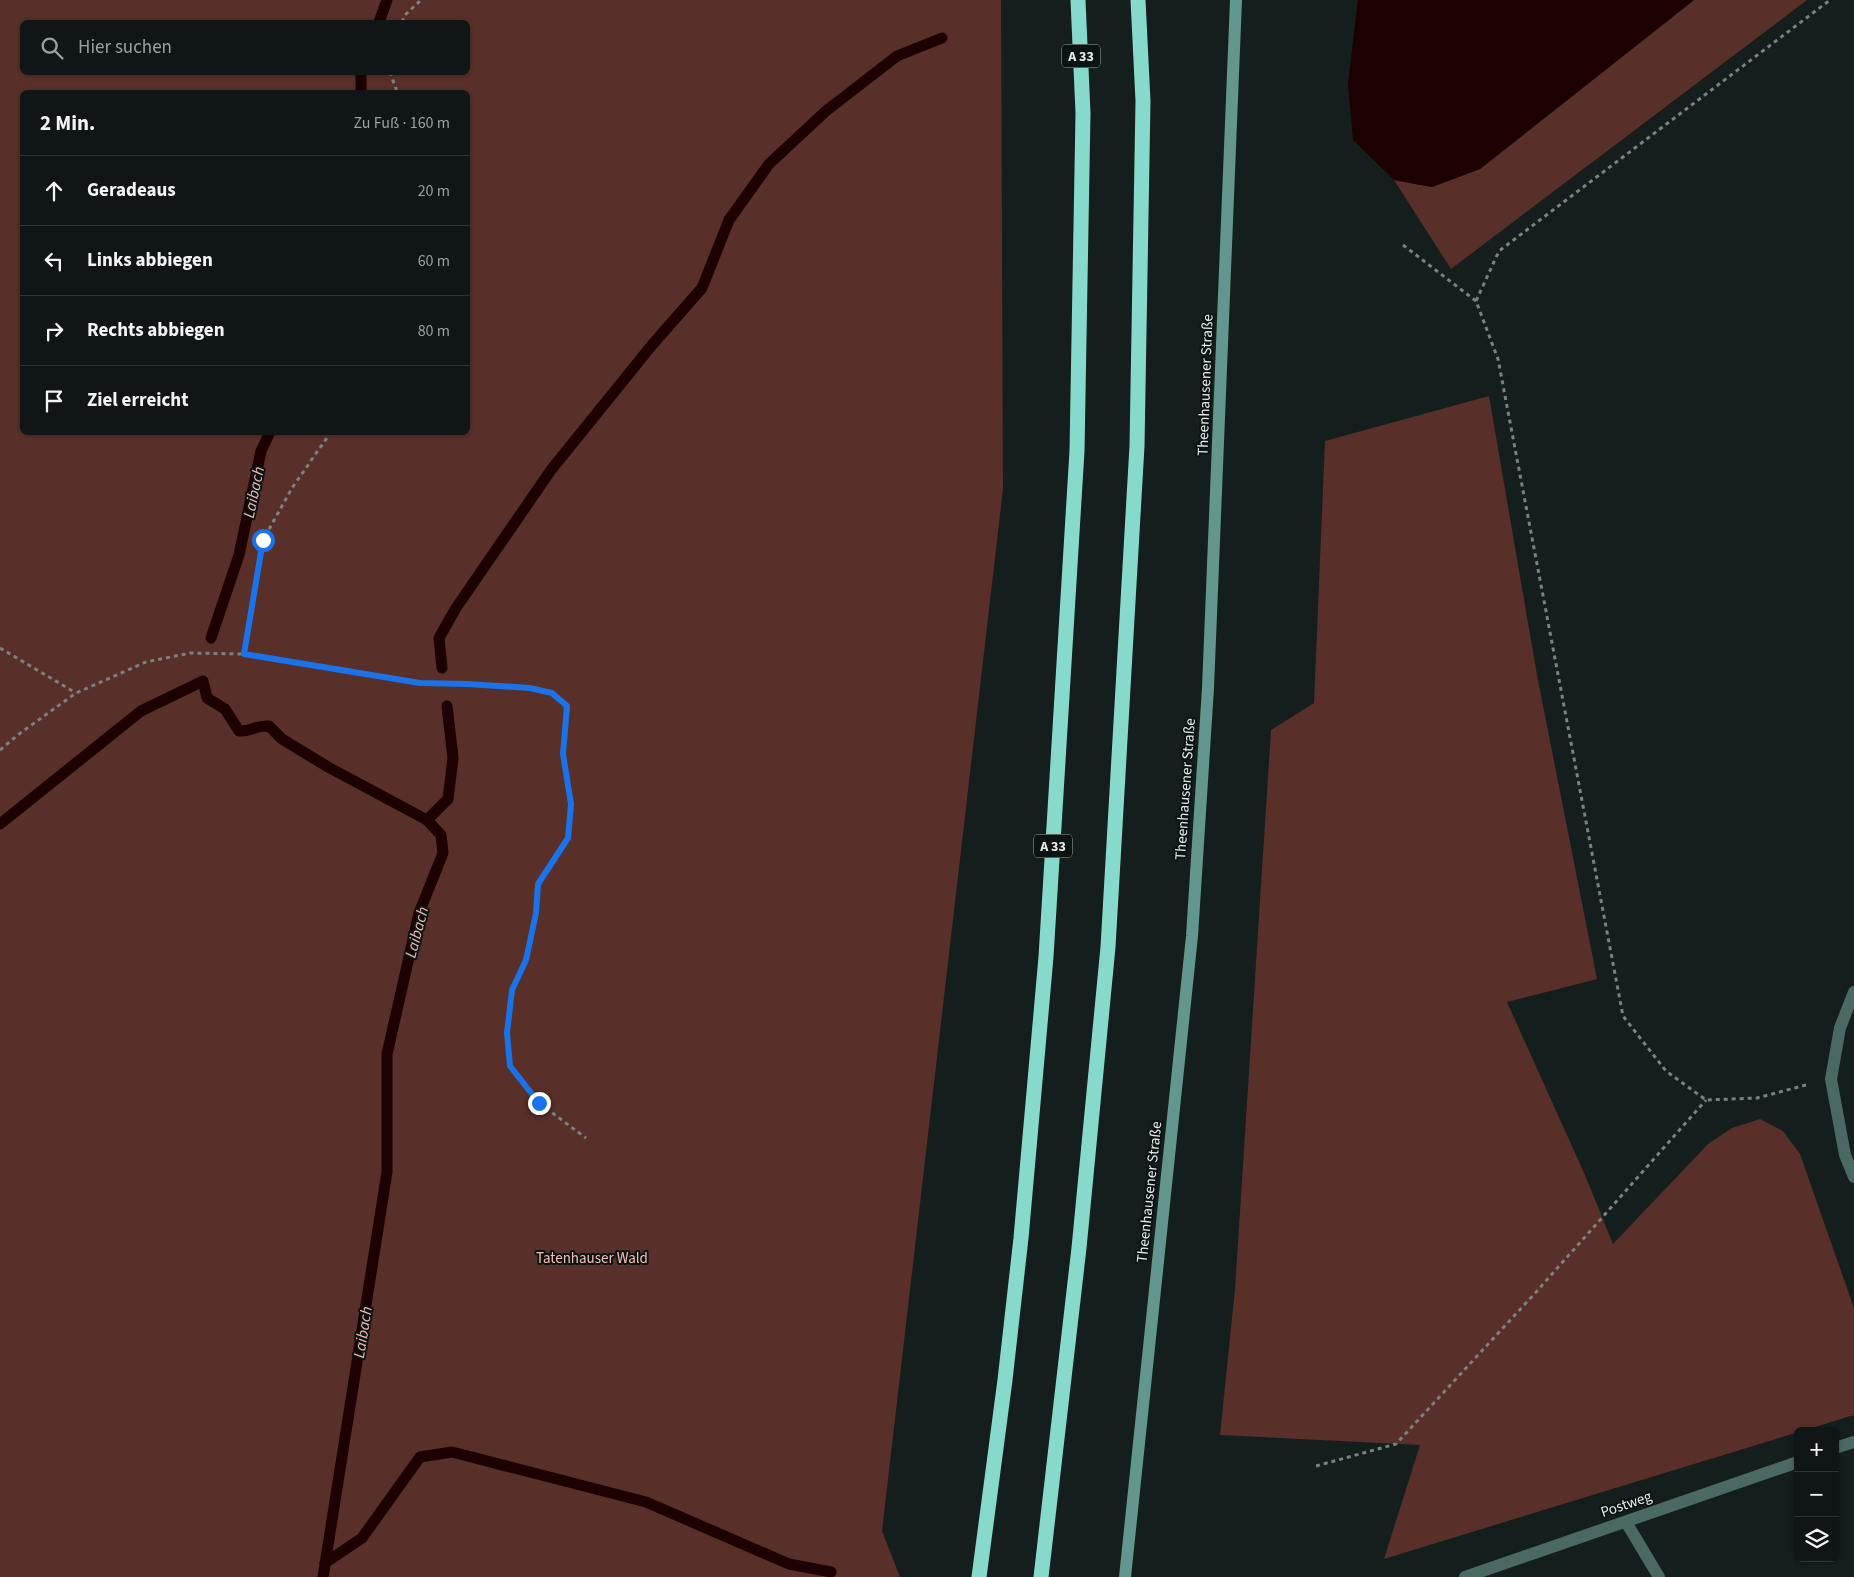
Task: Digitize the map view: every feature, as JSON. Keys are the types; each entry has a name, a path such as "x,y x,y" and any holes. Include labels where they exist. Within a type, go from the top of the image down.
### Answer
{"highway":[{"name":"A 33","path":"979,1577 1005,1380 1021,1238 1048,917 1077,451 1083,113 1078,0"},
{"path":"1041,1577 1079,1248 1108,948 1137,446 1143,101 1138,0"}],"main road":[{"name":"Theenhausener Straße","path":"1125,1577 1192,936 1208,688 1236,0"}],"street":[{"path":"1854,992 1840,1028 1831,1079 1845,1155 1854,1177"},
{"path":"1839,1447 1854,1442"},
{"name":"Postweg","path":"1465,1577 1794,1463"},
{"path":"1626,1522 1659,1577"}],"path":[{"path":"403,20 405,15 421,0"},
{"path":"1476,301 1499,251 1830,0"},
{"path":"391,75 396,90"},
{"path":"1403,245 1476,301 1498,360 1623,1016 1666,1071 1706,1100 1757,1098 1831,1079"},
{"path":"244,654 263,540 292,488 329,435"},
{"path":"0,648 76,693"},
{"path":"0,750 76,693 146,662 190,653 244,654 420,683 530,688 552,693 567,706 563,754 571,804 568,838 538,884 536,913 526,960 512,990 507,1033 510,1066 539,1103 586,1138"},
{"path":"1316,1466 1396,1444 1538,1290 1706,1100"}],"green space":[{"name":"Tatenhauser Wald","path":"0,0 1001,0 1003,489 882,1531 900,1577 0,1577"},
{"path":"1694,0 1807,0 1451,269 1394,180 1432,187 1480,169"},
{"path":"1489,396 1537,675 1597,979 1507,1002 1585,1175 1613,1244 1708,1144 1732,1128 1760,1119 1783,1131 1800,1154 1854,1308 1854,1415 1815,1427 1794,1427 1794,1433 1384,1559 1420,1445 1220,1435 1235,1289 1271,730 1314,703 1325,441"}],"shaded area":[{"path":"1358,0 1694,0 1480,169 1432,187 1394,180 1353,140 1348,83"}],"waterway":[{"name":"Laibach","path":"380,20 387,0"},
{"path":"442,668 439,638 456,608 551,470 652,345 702,288 729,220 769,164 826,111 897,56 942,38"},
{"name":"Laibach","path":"361,75 361,90"},
{"name":"Laibach","path":"211,638 239,555 261,451 269,435"},
{"name":"Laibach","path":"0,824 141,711 203,681 207,698 225,709 239,731 269,726 282,739 328,767 427,820 441,835 443,853 419,913 387,1054 387,1172 323,1577"},
{"path":"427,820 448,799 453,758 447,706"},
{"path":"325,1563 362,1538 420,1457 452,1452 646,1502 789,1564 831,1572"}],"route":[{"path":"263,540 244,654 420,683 530,688 552,693 567,706 563,754 571,804 568,838 538,884 536,913 526,960 512,990 507,1033 510,1066 539,1103"}]}
